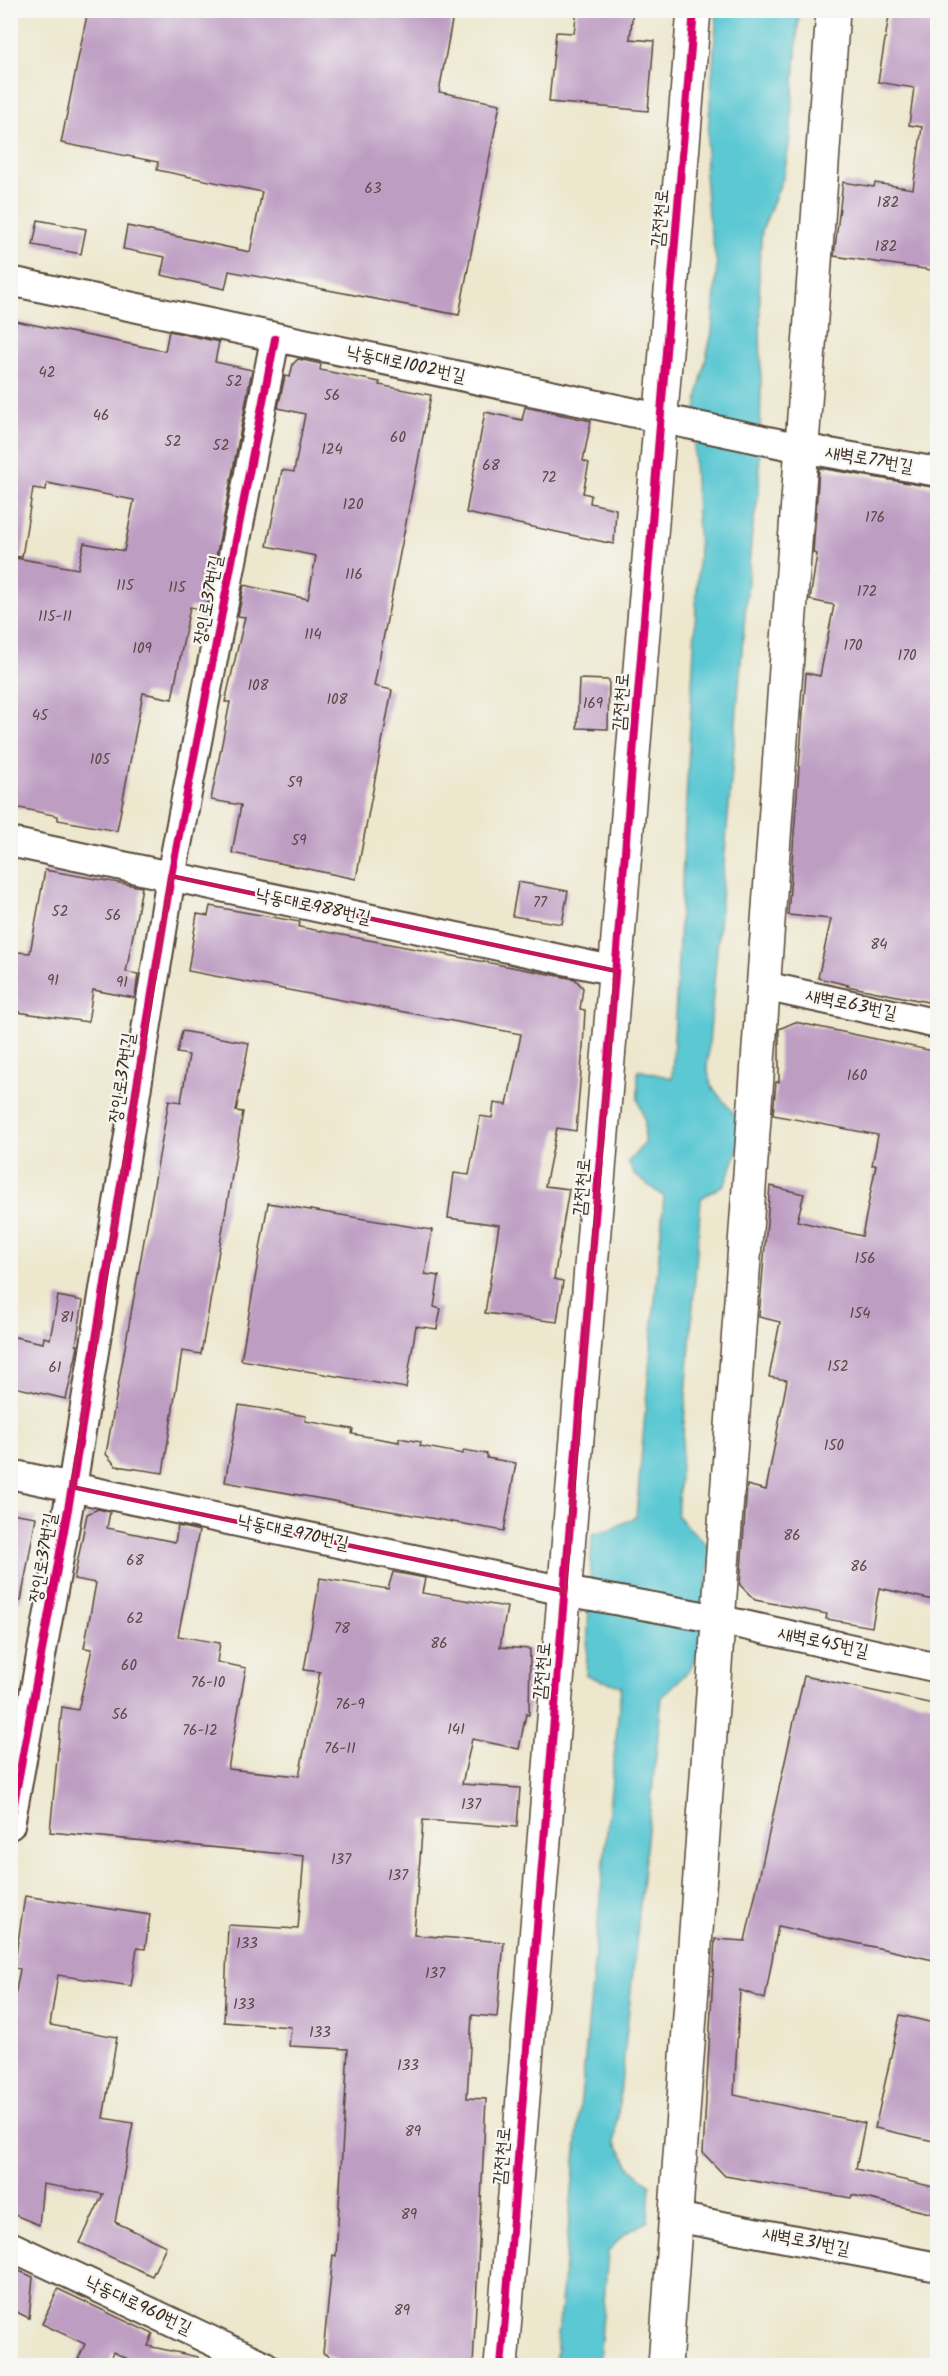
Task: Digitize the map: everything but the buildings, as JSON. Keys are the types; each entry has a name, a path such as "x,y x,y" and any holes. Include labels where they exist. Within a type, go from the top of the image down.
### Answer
{"street":[{"name":"감전천로","path":"501,2366 570,1592 616,971 666,419 694,10"},
{"path":"665,2366 713,1619 764,986 793,446 833,10"},
{"name":"낙동대로1002번길","path":"10,281 275,339 793,446"},
{"name":"장인로37번길","path":"10,1825 72,1486 171,876 275,339"},
{"name":"새벽로77번길","path":"793,446 938,472"},
{"name":"낙동대로988번길","path":"10,842 616,971"},
{"name":"새벽로63번길","path":"764,986 938,1024"},
{"name":"낙동대로970번길","path":"10,1474 570,1592 713,1619"},
{"name":"새벽로45번길","path":"713,1619 938,1668"},
{"name":"새벽로31번길","path":"675,2217 938,2267"},
{"name":"낙동대로960번길","path":"10,2246 264,2366"}],"highlighted area":[{"path":"171,876 616,971 565,1591 72,1487"}],"water":[{"path":"717,11 799,11 790,138 784,175 762,230 759,264 761,381 759,492 752,531 707,1067 711,1086 739,1120 742,1139 725,1184 701,1198 677,1516 711,1549 699,1649 690,1669 662,1697 615,2142 632,2169 650,2185 648,2221 624,2234 608,2252 599,2365 555,2366 621,1686 586,1676 592,1534 611,1529 636,1517 664,1197 635,1175 628,1162 644,1144 645,1122 638,1099 638,1070 672,1078 699,548 694,463 695,418 712,332 717,265 708,215 705,173"}],"cycle path":[{"path":"501,2366 694,10"},
{"path":"10,1825 72,1487 171,876 275,339"}]}
